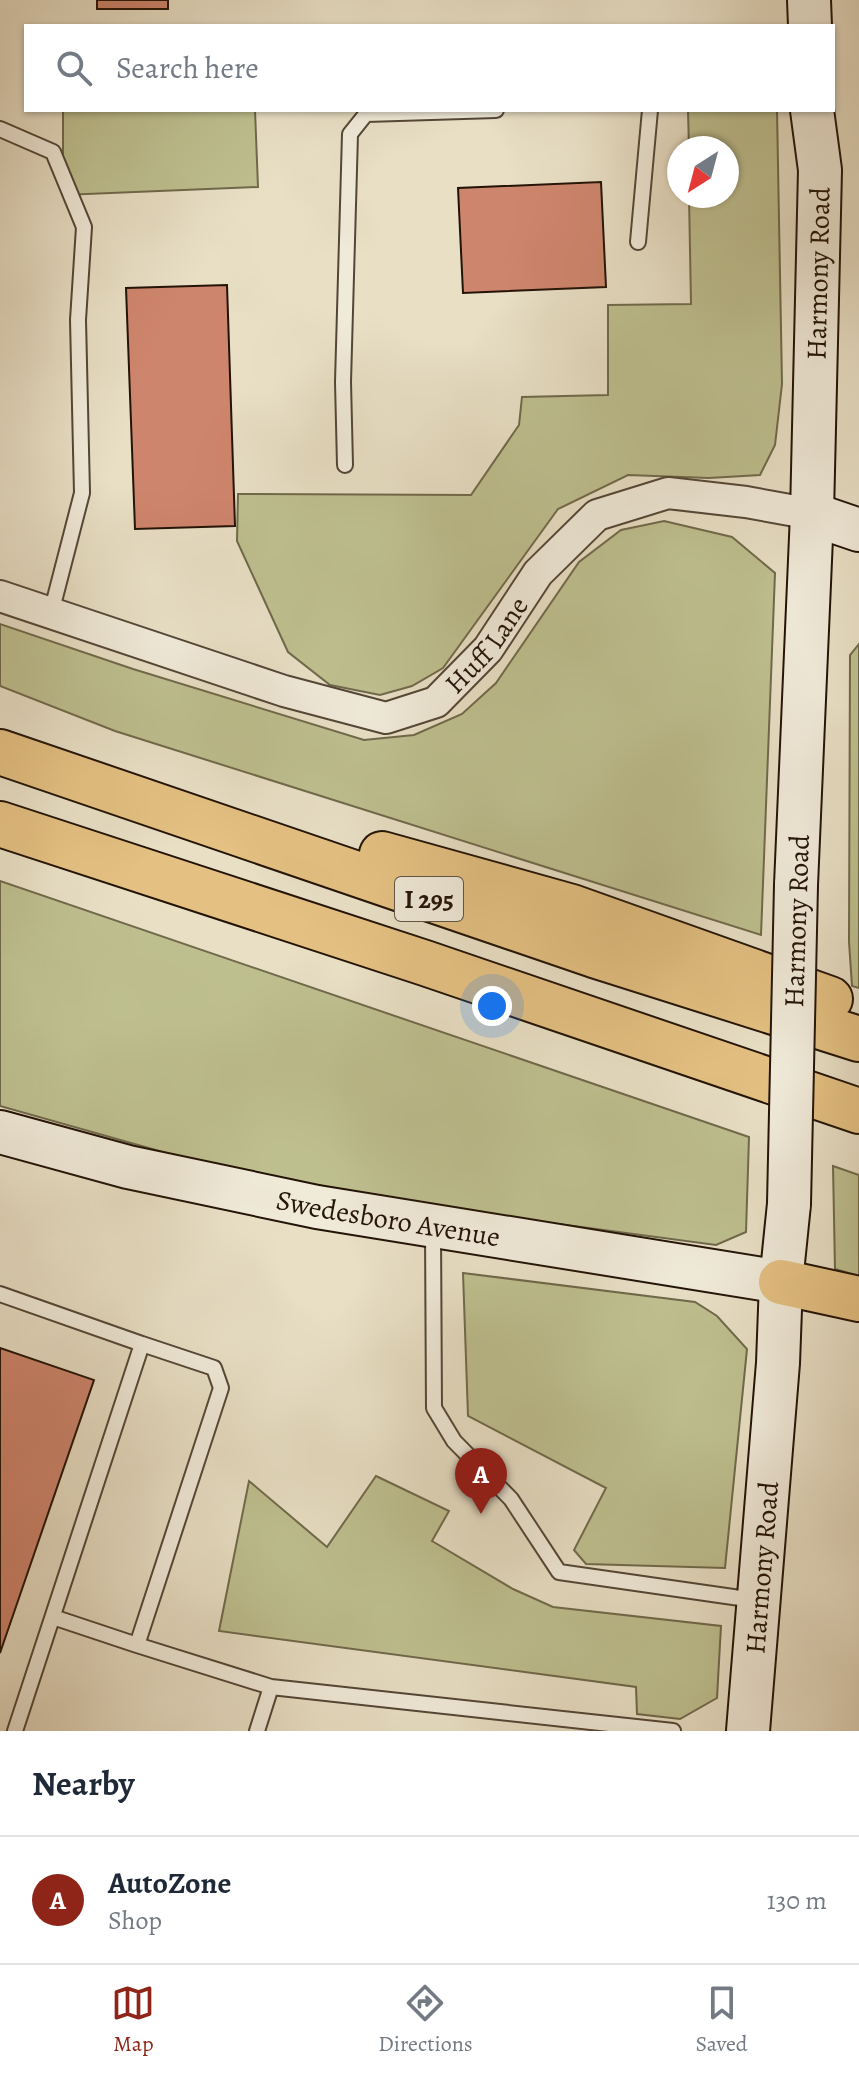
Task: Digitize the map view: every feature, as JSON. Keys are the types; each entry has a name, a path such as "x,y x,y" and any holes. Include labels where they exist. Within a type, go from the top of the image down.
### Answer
{"highway":[{"path":"0,749 572,907 859,1009"},
{"name":"I 295","path":"0,749 594,955 859,1039"},
{"name":"I 295","path":"0,824 425,963 859,1111"},
{"path":"781,1282 859,1299"}],"main road":[{"path":"809,0 810,24"},
{"name":"Harmony Road","path":"748,1731 789,1204 796,885 812,514 820,170 812,112"},
{"path":"812,514 859,530"},
{"name":"Swedesboro Avenue","path":"0,1132 128,1167 317,1207 781,1282"}],"street":[{"name":"Huff Lane","path":"0,596 284,691 386,718 436,702 488,649 538,573 597,515 668,493 812,514"}],"lane":[{"path":"345,465 343,382 350,134 366,114 431,112"},
{"path":"638,242 650,112"},
{"path":"0,129 53,152 84,227 78,320 82,493 51,613"},
{"path":"433,1226 434,1408 454,1441 511,1499 559,1572 759,1600"},
{"path":"0,1294 214,1368 221,1388 137,1645"},
{"path":"15,1731 142,1344"},
{"path":"53,1617 271,1687 673,1731"},
{"path":"257,1731 271,1687"}],"green space":[{"path":"63,112 255,112 258,187 63,195"},
{"path":"688,112 777,112 782,384 775,445 760,475 709,478 628,475 558,509 443,668 412,686 380,695 330,685 288,652 237,541 238,494 471,495 519,425 522,397 608,395 608,305 691,304 689,208 739,208 739,136 689,136"},
{"path":"664,521 732,537 775,573 761,935 115,731 0,686 0,624 133,669 364,740 414,735 462,714 496,683 579,562 621,530"},
{"path":"859,644 859,988 852,986 849,942 850,655"},
{"path":"0,881 749,1137 746,1232 716,1245 468,1212 216,1167 0,1106"},
{"path":"833,1166 859,1175 859,1276 835,1269"},
{"path":"463,1273 695,1302 717,1316 747,1349 725,1568 586,1564 574,1550 606,1488 468,1416"},
{"path":"376,1476 449,1511 432,1541 513,1589 553,1607 721,1626 717,1698 680,1719 637,1714 636,1687 219,1631 249,1481 327,1547"}],"building":[{"path":"97,0 168,0 168,9 97,9"},
{"path":"601,182 606,287 463,293 458,188"},
{"path":"227,285 235,526 135,529 126,288"},
{"path":"0,1348 94,1380 0,1653"}],"place":[{"name":"AutoZone","path":"481,1514"}]}
